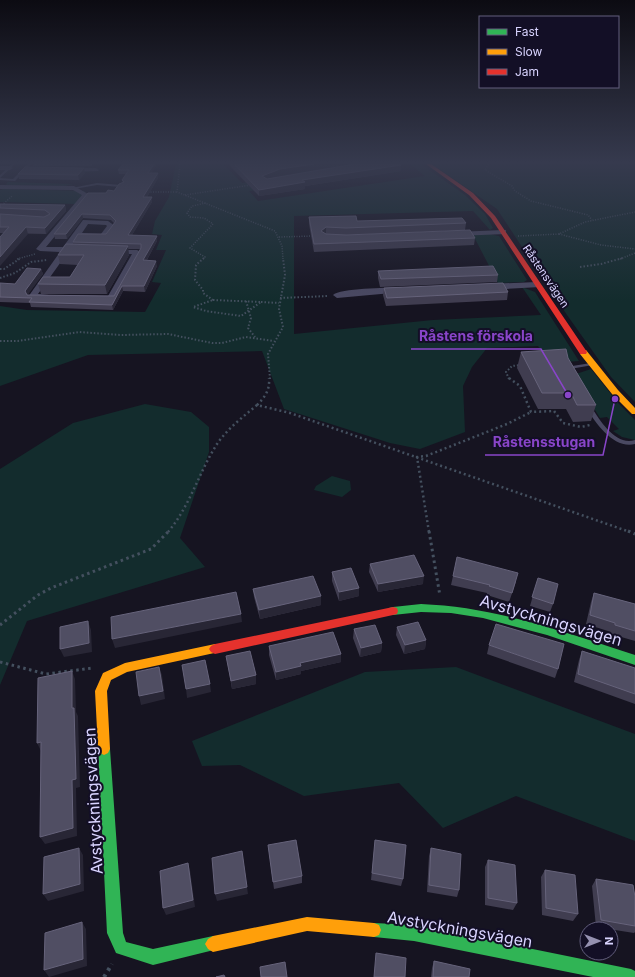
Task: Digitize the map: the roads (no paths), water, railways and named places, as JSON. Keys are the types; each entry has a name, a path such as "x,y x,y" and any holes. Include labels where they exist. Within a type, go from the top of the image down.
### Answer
{"street":[{"path":"74,210 40,249 86,251"},
{"name":"Råstensvägen","path":"487,210 591,364 615,392 635,412"},
{"path":"448,234 504,234"},
{"path":"55,297 32,296 76,235"},
{"path":"87,298 111,299 137,252 108,251"},
{"path":"476,287 537,285"},
{"path":"337,295 360,292 406,290"},
{"name":"Avstyckningsvägen","path":"631,977 414,933 307,924 154,957 121,948 116,933 101,691 107,677 125,668 372,614 402,609 442,609 476,612 512,621 635,660"}],"lane":[{"path":"564,362 568,368 567,373 571,379"},
{"path":"568,368 591,364"},
{"path":"588,406 608,432 625,443 635,442"}],"place":[{"name":"Råstens förskola","path":"568,395"},
{"name":"Råstensstugan","path":"615,399"}]}
